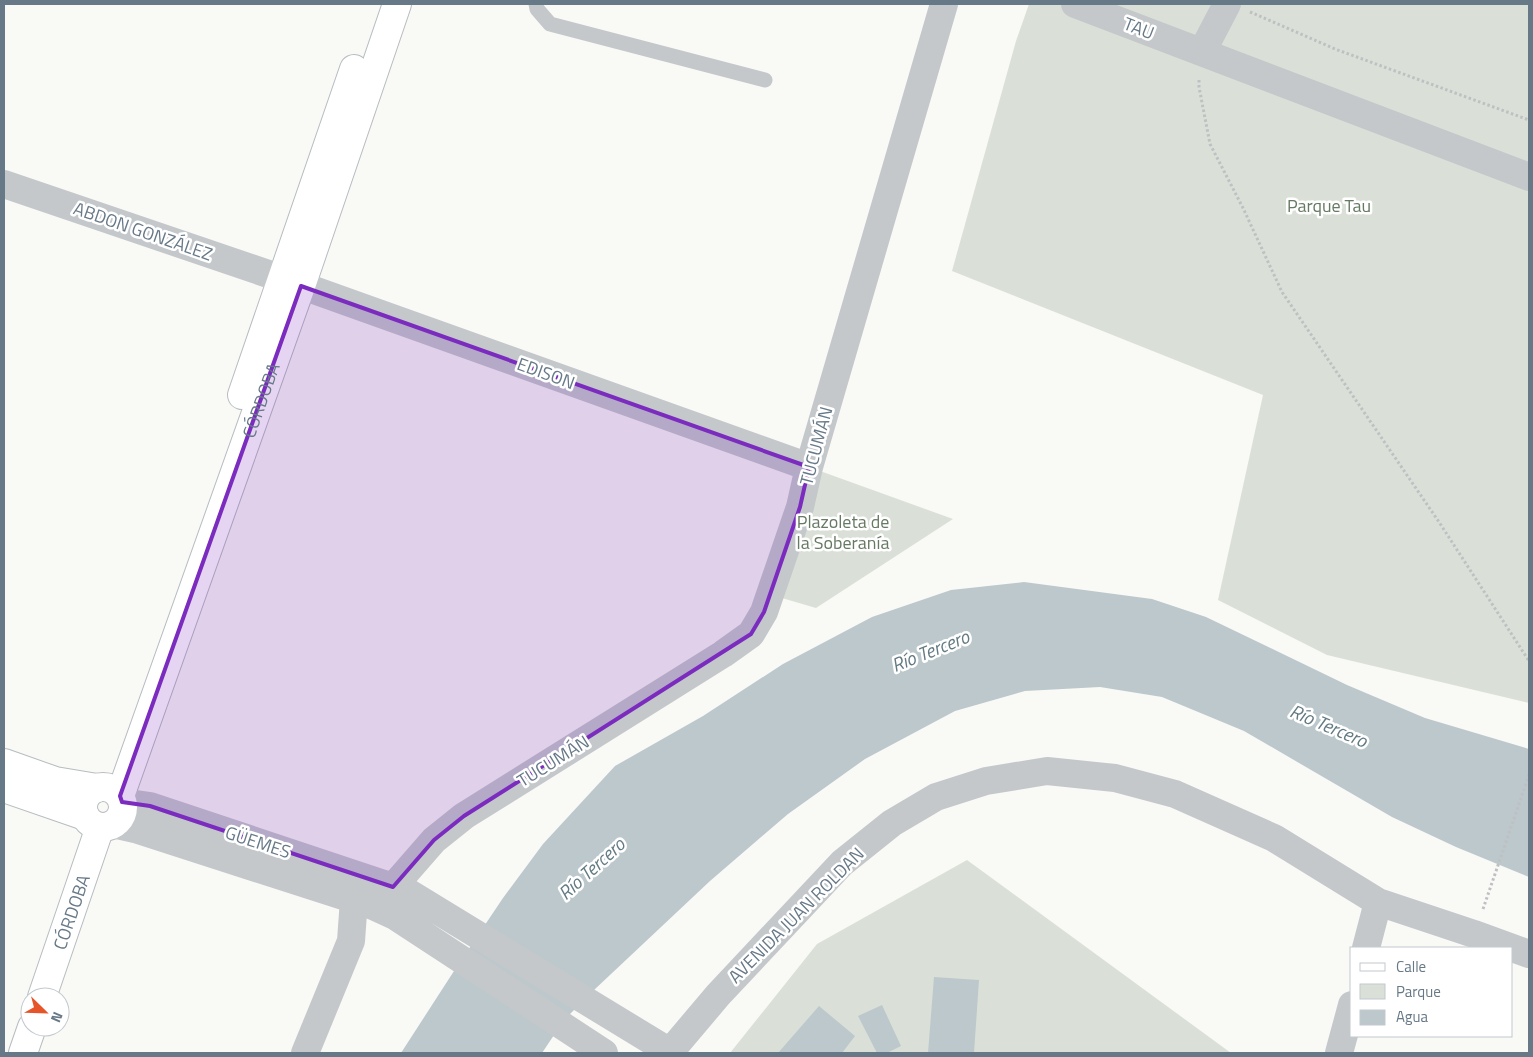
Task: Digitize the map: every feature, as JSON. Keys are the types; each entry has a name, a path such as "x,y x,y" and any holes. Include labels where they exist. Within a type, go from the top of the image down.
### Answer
{"street":[{"name":"CÓRDOBA","path":"292,282 377,4"},
{"name":"CÓRDOBA","path":"45,987 106,806 116,759 397,4"},
{"name":"TUCUMÁN","path":"393,887 434,840 464,816 723,654 751,634 764,612 800,507 809,467 944,4"},
{"name":"TAU","path":"1075,4 1529,177"},
{"path":"1202,52 1237,8"},
{"name":"ABDON GONZÁLEZ","path":"4,184 292,282"},
{"name":"EDISON","path":"292,282 809,467"},
{"path":"4,762 55,780 106,806"},
{"name":"AVENIDA JUAN ROLDAN","path":"669,1053 718,995 842,863 892,823 936,797 986,781 1047,772 1116,778 1175,794 1274,838 1378,902 1510,947"},
{"path":"4,788 106,806"},
{"name":"GÜEMES","path":"106,806 150,806 409,893 669,1053"},
{"name":"GÜEMES","path":"106,806 135,829 363,902 395,916 604,1053"},
{"path":"305,1053 351,941 363,902"},
{"path":"1366,947 1378,902"},
{"name":"AVENIDA JUAN ROLDAN","path":"1513,948 1529,954"},
{"path":"1339,1053 1350,1012"},
{"path":"23,1053 29,1037"}],"lane":[{"path":"536,4 537,9 550,24 764,80"}],"path":[{"path":"1237,8 1335,49 1529,120"},
{"path":"1202,52 1199,87 1210,144 1243,208 1282,292 1439,522 1529,662"},
{"path":"1474,934 1529,775"}],"highlighted area":[{"path":"301,286 809,467 800,507 764,612 751,634 464,816 434,840 393,887 150,806 122,802 120,796"}],"green space":[{"name":"Parque Tau","path":"1029,4 1529,4 1529,703 1327,655 1218,600 1263,395 952,271 1016,41"},
{"name":"Plazoleta de la Soberanía","path":"809,467 953,519 816,608 775,596"},
{"path":"967,860 1231,1053 730,1053 817,944"}],"water":[{"name":"Río Tercero","path":"1024,582 1152,599 1206,617 1347,685 1425,718 1529,749 1529,877 1456,847 1392,817 1244,731 1162,697 1100,687 1025,691 955,711 865,759 788,814 710,881 594,990 564,1020 542,1053 401,1053 503,898 543,844 615,766 703,716 783,664 872,617 951,590"},
{"path":"934,977 979,980 974,1053 928,1053"},
{"path":"882,1005 901,1046 887,1053 877,1053 858,1016"},
{"path":"819,1006 855,1036 842,1053 778,1053"}]}
